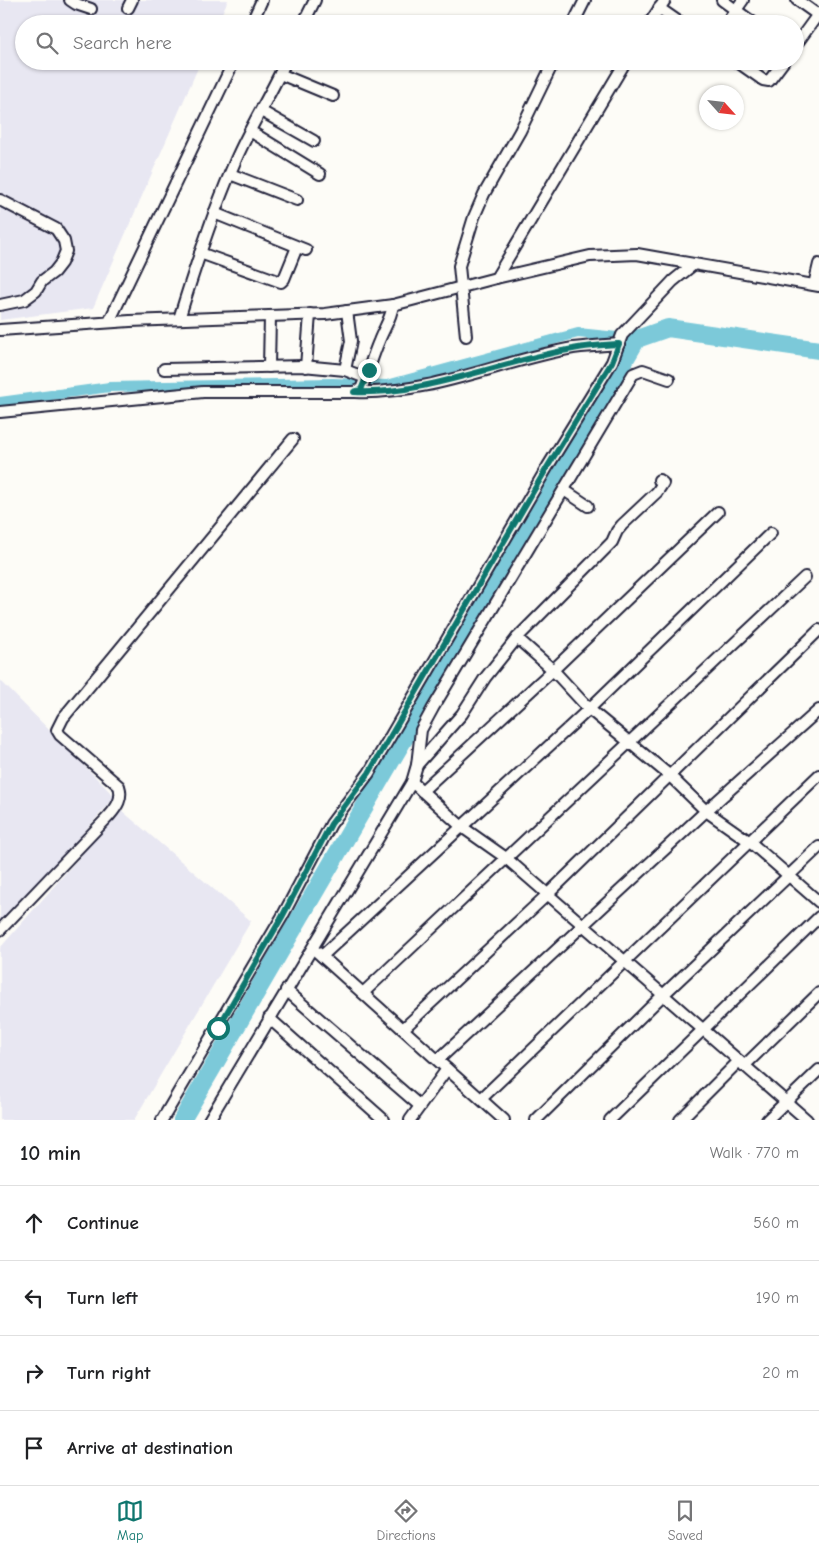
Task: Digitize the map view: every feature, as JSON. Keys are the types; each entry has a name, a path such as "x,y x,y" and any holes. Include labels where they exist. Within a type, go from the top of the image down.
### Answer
{"street":[{"path":"70,0 91,10"},
{"path":"255,15 262,0"},
{"path":"308,15 315,0"},
{"path":"578,15 585,0"},
{"path":"722,0 743,15"},
{"path":"732,15 743,0"},
{"path":"797,0 818,14 804,33"},
{"path":"655,15 662,4 673,15"},
{"path":"109,322 230,70"},
{"path":"178,319 214,213 230,174 282,70"},
{"path":"466,336 459,266 474,217 484,194 520,131 550,70"},
{"path":"496,278 621,70"},
{"path":"749,70 763,80 769,81 777,70"},
{"path":"280,74 333,96"},
{"path":"261,111 314,141"},
{"path":"250,131 320,174"},
{"path":"230,174 297,200"},
{"path":"0,200 56,230 64,241 66,251 61,263 54,272 42,281 36,291 24,300 0,305"},
{"path":"200,253 281,282 302,248 214,213"},
{"path":"0,330 109,322 347,311 393,305 590,256 636,254 817,286 819,264"},
{"path":"162,1120 282,917 331,824 369,773 548,466 612,362 620,340 673,282 694,264"},
{"path":"361,385 378,342 391,316 393,305"},
{"path":"345,370 351,341 347,311"},
{"path":"306,366 310,314"},
{"path":"269,367 270,316"},
{"path":"0,412 203,392 361,385 395,392 573,348 620,340"},
{"path":"164,369 306,366 345,370 361,385"},
{"path":"208,1120 412,782 417,765 421,730 633,374 643,370 669,379"},
{"path":"0,930 109,816 119,801 122,792 119,786 60,735 57,730 63,718 293,439"},
{"path":"417,765 462,714 485,678 517,638 612,542 616,531 662,486 663,484 659,480"},
{"path":"564,490 588,506"},
{"path":"422,791 553,670 718,512"},
{"path":"322,956 589,710 771,533"},
{"path":"363,993 805,577"},
{"path":"402,1028 548,894 819,630"},
{"path":"517,638 553,670 589,710 669,775 706,811 750,842 819,902"},
{"path":"438,1060 706,811 819,710"},
{"path":"481,1099 819,776"},
{"path":"412,782 462,827 506,858 807,1120"},
{"path":"536,1120 663,995 819,848"},
{"path":"610,1120 819,917"},
{"path":"312,946 504,1120"},
{"path":"286,990 420,1106"},
{"path":"680,1120 819,993"},
{"path":"270,1018 384,1120"},
{"path":"410,1120 447,1069"},
{"path":"767,1120 819,1070"}],"shaded area":[{"path":"0,0 228,0 221,15 15,15 15,70 197,70 93,308 0,320"},
{"path":"0,680 115,797 0,926"},
{"path":"121,810 251,921 134,1120 0,1120 0,948"}],"waterway":[{"path":"182,1120 637,339 668,328 819,350"},
{"path":"0,402 110,387 333,383 387,385 578,333 637,339"}],"route":[{"path":"218,1028 282,917 331,824 369,773 440,648 612,362 619,344 573,348 395,392 354,392 361,390 369,370"}]}
